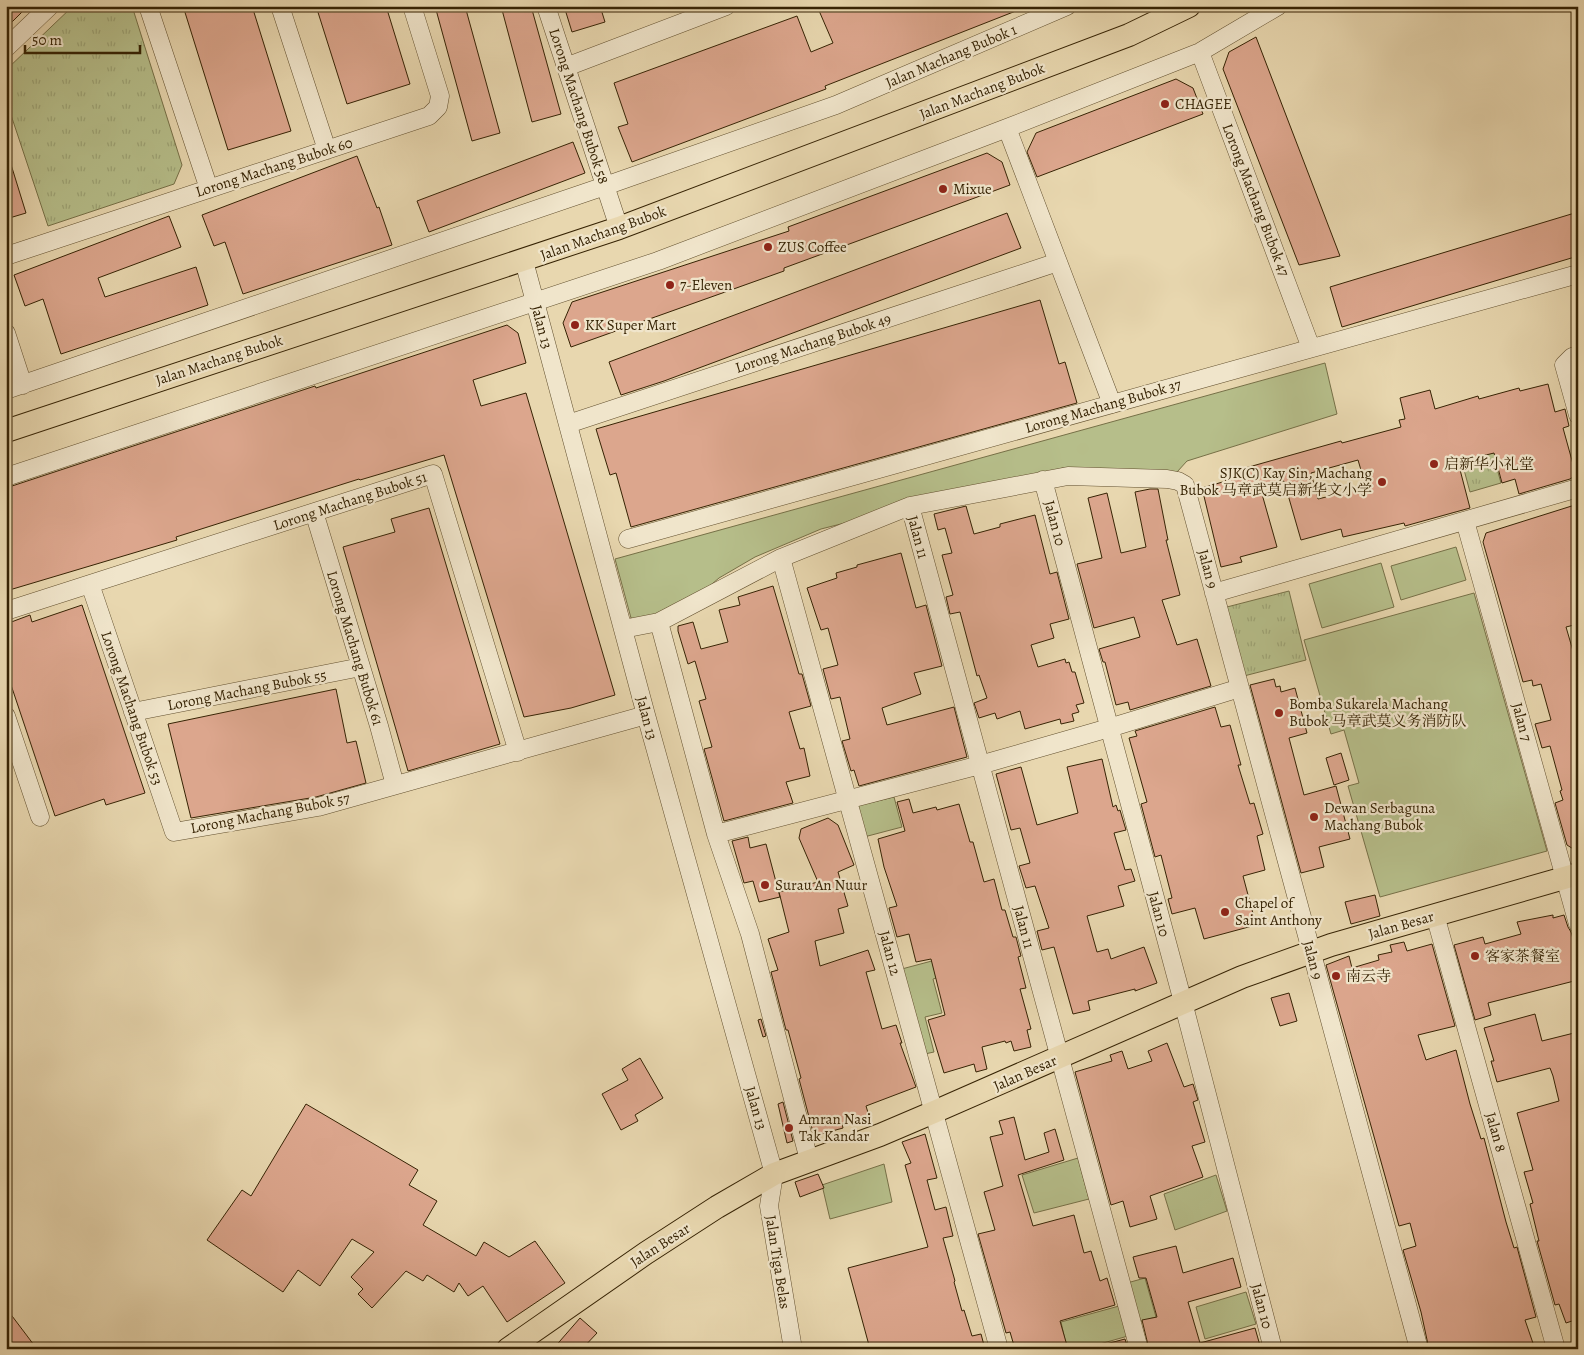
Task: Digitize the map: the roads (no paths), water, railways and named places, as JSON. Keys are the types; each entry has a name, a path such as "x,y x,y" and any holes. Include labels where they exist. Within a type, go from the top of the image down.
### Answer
{"main road":[{"name":"Jalan Machang Bubok","path":"6,431 619,228 1130,35 1189,6"},
{"name":"Jalan Besar","path":"508,1349 646,1253 774,1174 880,1135 1242,977 1311,952 1571,876"}],"street":[{"path":"6,48 50,6"},
{"path":"148,6 209,189"},
{"path":"280,6 327,150"},
{"name":"Lorong Machang Bubok 60","path":"6,256 429,116 438,107 440,96 412,6"},
{"name":"Lorong Machang Bubok 58","path":"546,6 619,228"},
{"path":"566,67 686,13 726,6"},
{"name":"Jalan Machang Bubok 1","path":"605,186 836,105 1067,6"},
{"path":"6,477 658,260 1007,128 1200,52 1278,6"},
{"name":"Lorong Machang Bubok 47","path":"1200,52 1312,348"},
{"path":"1007,128 1112,404"},
{"path":"6,333 15,388 605,186"},
{"name":"Jalan 13","path":"524,261 646,715 774,1174"},
{"name":"Lorong Machang Bubok 49","path":"568,424 1058,262"},
{"name":"Lorong Machang Bubok 37","path":"628,539 1578,274"},
{"path":"1571,360 1578,415"},
{"name":"Lorong Machang Bubok 51","path":"6,611 433,474 518,752"},
{"name":"Jalan 9","path":"1043,480 1068,476 1167,479 1178,481 1185,485 1419,1349"},
{"path":"623,629 659,622 782,558 910,506 1043,480"},
{"name":"Jalan 10","path":"1043,480 1183,1002 1273,1349"},
{"path":"1214,593 1578,488"},
{"name":"Jalan 11","path":"910,506 1139,1349"},
{"name":"Lorong Machang Bubok 61","path":"314,512 395,786"},
{"name":"Jalan 7","path":"1465,521 1571,876 1578,924"},
{"name":"Jalan 12","path":"782,558 999,1349"},
{"name":"Lorong Machang Bubok 53","path":"90,584 174,832"},
{"path":"659,622 716,834 750,934 809,1160"},
{"name":"Lorong Machang Bubok 55","path":"134,712 361,667"},
{"path":"716,834 980,765 1240,688"},
{"path":"518,752 646,715"},
{"path":"6,716 40,817"},
{"name":"Lorong Machang Bubok 57","path":"174,832 318,807 518,752"},
{"name":"Jalan 8","path":"1435,915 1556,1349"},
{"name":"Jalan Tiga Belas","path":"774,1174 769,1206 793,1349"}],"place":[{"name":"CHAGEE","path":"1165,104"},
{"name":"Mixue","path":"943,189"},
{"name":"ZUS Coffee","path":"768,247"},
{"name":"7-Eleven","path":"670,285"},
{"name":"KK Super Mart","path":"575,325"},
{"name":"启新华小礼堂","path":"1434,464"},
{"name":"SJK(C) Kay Sin, Machang Bubok 马章武莫启新华文小学","path":"1382,482"},
{"name":"Bomba Sukarela Machang Bubok 马章武莫义务消防队","path":"1279,713"},
{"name":"Dewan Serbaguna Machang Bubok","path":"1314,817"},
{"name":"Surau An Nuur","path":"765,885"},
{"name":"Chapel of Saint Anthony","path":"1225,912"},
{"name":"客家茶餐室","path":"1475,956"},
{"name":"南云寺","path":"1336,976"},
{"name":"Amran Nasi Tak Kandar","path":"789,1128"}]}
